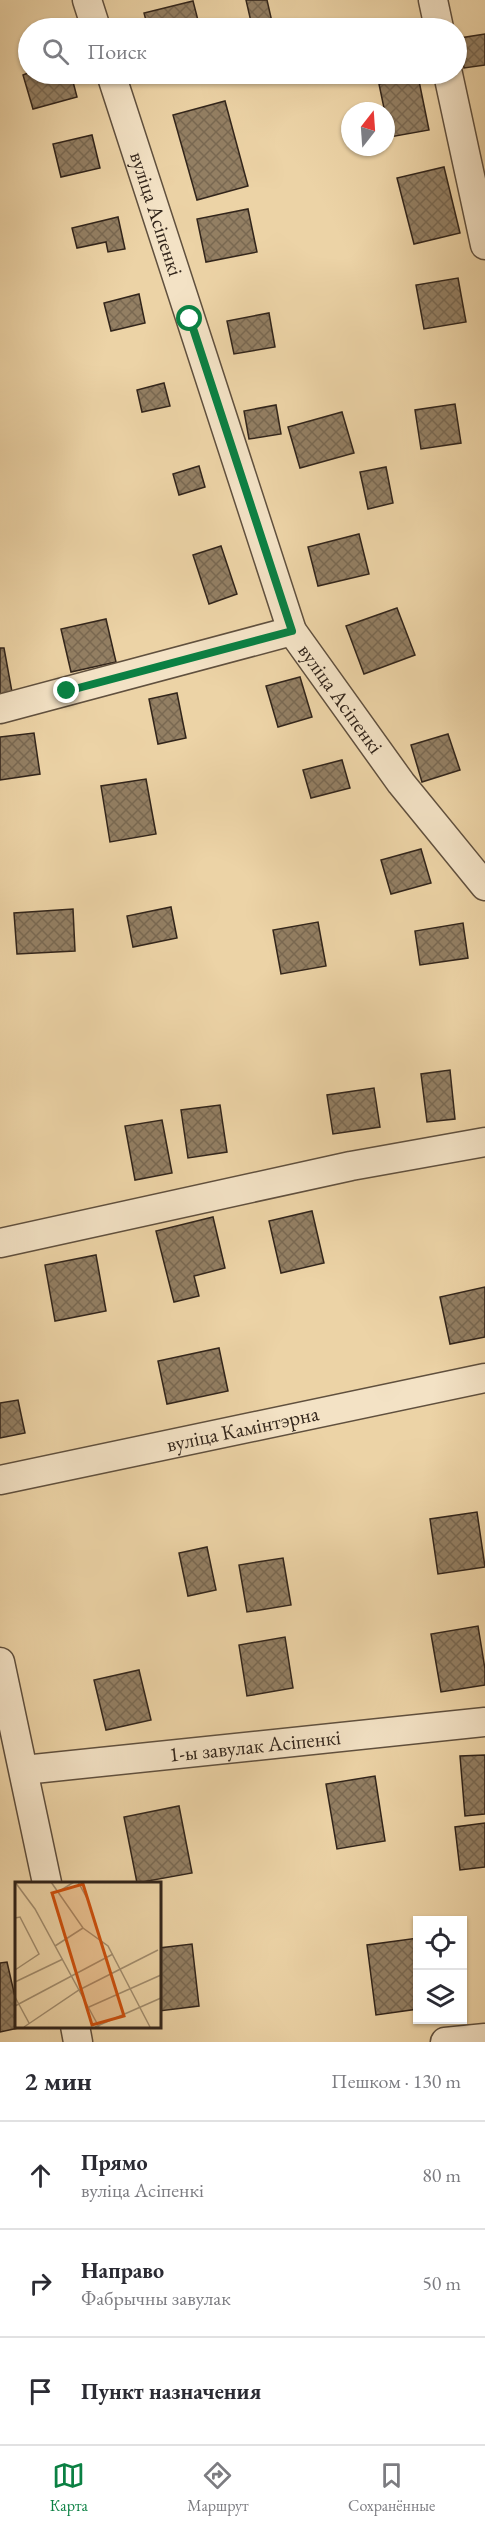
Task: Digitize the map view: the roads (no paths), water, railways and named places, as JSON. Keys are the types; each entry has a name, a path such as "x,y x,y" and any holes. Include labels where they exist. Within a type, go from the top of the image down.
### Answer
{"street":[{"path":"433,0 437,18"},
{"name":"вуліца Асіпенкі","path":"114,84 292,631 401,783 485,886"},
{"path":"450,84 485,245"},
{"path":"0,709 292,631"},
{"path":"0,1244 351,1167 485,1142"},
{"name":"вуліца Камінтэрна","path":"0,1480 485,1378"},
{"path":"0,1662 47,1882"},
{"name":"1-ы завулак Асіпенкі","path":"24,1770 485,1722"},
{"path":"75,2027 78,2042"},
{"path":"445,2042 485,2038"}]}
